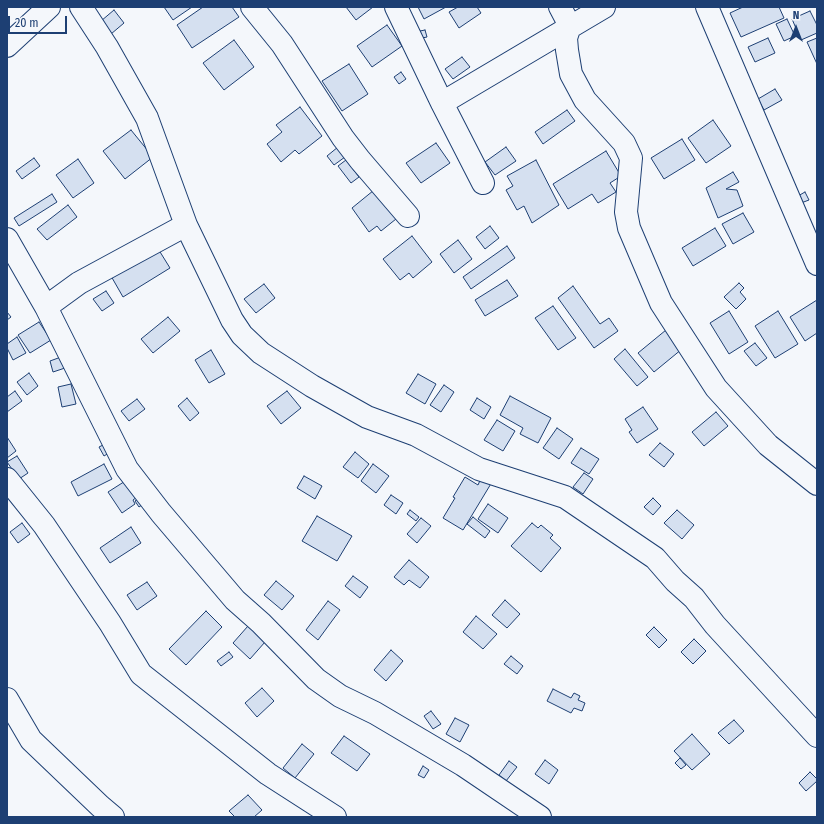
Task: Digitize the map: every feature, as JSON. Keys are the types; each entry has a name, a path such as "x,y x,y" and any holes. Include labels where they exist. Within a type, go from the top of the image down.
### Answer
{"street":[{"path":"7,46 49,7"},
{"path":"81,7 107,47 147,118 186,225 232,320 242,335 261,353 312,386 367,417 416,435 479,469 565,497 655,558 694,598 714,625 817,736"},
{"path":"252,7 282,44 343,138 408,216"},
{"path":"396,7 442,103 483,182"},
{"path":"560,7 570,26 566,38 571,74 585,100 624,142 631,158 626,212 629,228 661,302 716,388 768,446 817,484"},
{"path":"442,103 604,7"},
{"path":"707,7 817,264"},
{"path":"46,307 79,283 186,225"},
{"path":"7,239 46,307 127,469 160,513 235,600 261,623 316,679 340,696 376,713 463,765 540,817"},
{"path":"7,479 44,525 110,623 141,674 268,774 335,817"},
{"path":"7,699 31,740 113,817"}],"building":[{"path":"164,7 192,7 173,20"},
{"path":"203,7 232,7 239,17 192,48 177,25"},
{"path":"346,7 373,7 356,20"},
{"path":"418,7 446,7 424,19"},
{"path":"458,7 477,7 481,13 459,28 449,12"},
{"path":"743,7 779,7 784,18 741,37 730,13"},
{"path":"114,10 124,23 111,34 101,21"},
{"path":"810,11 817,25 817,33 801,40 792,19"},
{"path":"787,19 795,36 784,41 776,24"},
{"path":"387,25 402,46 372,67 357,46"},
{"path":"425,30 427,37 422,38 420,31"},
{"path":"768,38 775,53 755,62 748,47"},
{"path":"817,38 817,64 807,42"},
{"path":"234,40 254,67 224,90 203,63"},
{"path":"462,57 470,67 453,79 445,69"},
{"path":"349,64 368,94 342,111 322,81"},
{"path":"401,72 406,79 399,84 394,77"},
{"path":"775,89 782,100 764,110 758,99"},
{"path":"300,107 322,136 299,154 295,150 281,162 267,144 282,132 276,125"},
{"path":"567,110 575,121 543,144 535,132"},
{"path":"713,120 731,146 706,163 688,138"},
{"path":"131,130 153,157 125,179 103,151"},
{"path":"682,139 695,160 664,179 651,158"},
{"path":"436,143 450,163 421,183 406,163"},
{"path":"338,147 345,157 334,165 327,156"},
{"path":"506,147 516,161 495,175 485,162"},
{"path":"606,151 621,176 610,183 616,192 598,203 592,194 568,209 553,184"},
{"path":"34,158 40,166 22,179 16,171"},
{"path":"78,159 94,183 73,198 56,175"},
{"path":"346,160 359,177 351,183 338,166"},
{"path":"536,160 559,205 532,223 524,206 517,210 506,190 513,186 507,176"},
{"path":"733,172 739,182 726,189 737,190 743,206 718,218 706,188"},
{"path":"379,186 401,215 381,231 377,226 369,232 352,208"},
{"path":"805,192 809,200 801,203 798,196"},
{"path":"52,194 57,202 19,226 14,218"},
{"path":"68,205 77,217 47,240 37,229"},
{"path":"743,213 754,232 733,244 722,224"},
{"path":"490,226 499,238 485,249 476,237"},
{"path":"715,228 726,246 693,266 682,248"},
{"path":"412,236 432,262 413,278 409,273 400,280 383,259"},
{"path":"458,240 472,259 454,273 440,254"},
{"path":"507,246 515,258 471,289 463,277"},
{"path":"157,247 170,268 123,297 111,276"},
{"path":"507,280 518,296 485,316 475,300"},
{"path":"739,283 744,288 740,292 746,299 736,309 724,297"},
{"path":"264,284 275,298 256,313 244,299"},
{"path":"573,286 600,324 609,318 618,331 594,348 558,298"},
{"path":"106,291 114,303 102,311 93,299"},
{"path":"817,300 817,333 805,341 790,317"},
{"path":"553,306 576,338 558,350 535,318"},
{"path":"729,311 748,342 729,354 710,323"},
{"path":"778,311 798,344 775,358 755,326"},
{"path":"7,312 11,317 7,320"},
{"path":"168,317 180,331 153,353 141,339"},
{"path":"39,322 51,340 30,353 18,335"},
{"path":"666,330 682,349 654,372 638,353"},
{"path":"17,337 26,353 13,360 7,348 7,344"},
{"path":"755,343 767,358 756,366 744,351"},
{"path":"625,349 648,377 637,386 614,359"},
{"path":"211,350 225,374 209,383 195,360"},
{"path":"61,357 65,368 53,372 50,361"},
{"path":"29,373 38,386 27,395 17,382"},
{"path":"418,374 436,384 425,404 406,393"},
{"path":"71,384 76,404 62,407 58,387"},
{"path":"444,385 454,392 441,412 430,405"},
{"path":"15,391 22,401 7,412 7,397"},
{"path":"287,391 301,408 281,424 267,406"},
{"path":"510,396 551,418 538,443 520,434 523,428 500,415"},
{"path":"187,398 199,413 190,421 178,406"},
{"path":"477,398 491,407 484,419 470,410"},
{"path":"137,399 145,409 129,421 121,411"},
{"path":"643,407 658,429 637,443 629,432 632,430 625,419"},
{"path":"716,412 728,426 704,446 692,432"},
{"path":"497,420 515,431 503,451 484,440"},
{"path":"557,428 573,439 559,459 543,448"},
{"path":"7,437 16,451 7,458"},
{"path":"107,443 112,451 104,456 99,447"},
{"path":"660,443 674,454 664,467 649,455"},
{"path":"581,448 599,459 589,474 571,463"},
{"path":"355,452 369,464 358,478 343,467"},
{"path":"17,456 28,473 19,479 7,462"},
{"path":"104,464 112,479 78,496 71,482"},
{"path":"373,464 389,476 376,493 361,481"},
{"path":"584,473 593,479 583,494 573,487"},
{"path":"304,476 322,486 315,499 297,488"},
{"path":"482,476 492,482 463,530 443,518 465,477 478,485"},
{"path":"130,478 141,494 133,500 135,504 122,513 108,492"},
{"path":"145,494 149,500 139,507 135,501"},
{"path":"391,495 403,503 396,514 384,505"},
{"path":"653,498 661,506 653,515 644,507"},
{"path":"488,504 508,518 498,533 478,519"},
{"path":"410,510 419,517 416,521 407,514"},
{"path":"677,510 694,525 682,539 664,523"},
{"path":"317,516 352,536 337,561 302,541"},
{"path":"473,517 490,531 485,538 467,524"},
{"path":"421,518 431,526 417,543 407,534"},
{"path":"22,523 30,534 18,543 10,532"},
{"path":"532,523 538,528 541,525 553,535 550,538 561,548 541,572 511,546"},
{"path":"131,527 141,543 110,563 100,548"},
{"path":"409,560 429,577 420,588 409,580 404,585 394,577"},
{"path":"353,576 368,587 360,598 345,586"},
{"path":"276,581 294,596 282,610 264,595"},
{"path":"147,582 157,596 137,610 127,595"},
{"path":"505,600 520,614 507,628 492,615"},
{"path":"328,601 340,610 318,640 306,630"},
{"path":"206,611 222,627 186,665 169,649"},
{"path":"476,616 497,634 483,649 463,632"},
{"path":"248,626 265,642 250,659 233,643"},
{"path":"654,627 667,640 659,648 646,635"},
{"path":"694,639 706,651 693,664 681,652"},
{"path":"391,650 403,661 386,681 374,670"},
{"path":"229,652 233,657 221,666 217,661"},
{"path":"511,656 523,666 517,674 504,664"},
{"path":"262,688 274,701 257,717 245,703"},
{"path":"553,689 571,698 574,693 580,696 578,700 585,703 582,711 574,708 571,713 547,701"},
{"path":"431,711 441,724 433,729 424,716"},
{"path":"455,718 469,725 460,742 446,734"},
{"path":"734,720 744,731 729,744 718,733"},
{"path":"692,734 710,754 692,770 674,751"},
{"path":"344,736 370,754 357,771 331,753"},
{"path":"302,744 314,754 295,778 283,768"},
{"path":"680,758 686,765 681,769 675,763"},
{"path":"545,760 558,770 549,784 535,774"},
{"path":"509,761 517,767 506,781 499,775"},
{"path":"423,766 429,770 424,778 418,775"},
{"path":"810,772 817,779 817,781 806,791 799,783"},
{"path":"248,795 262,810 254,817 235,817 229,811"}]}
